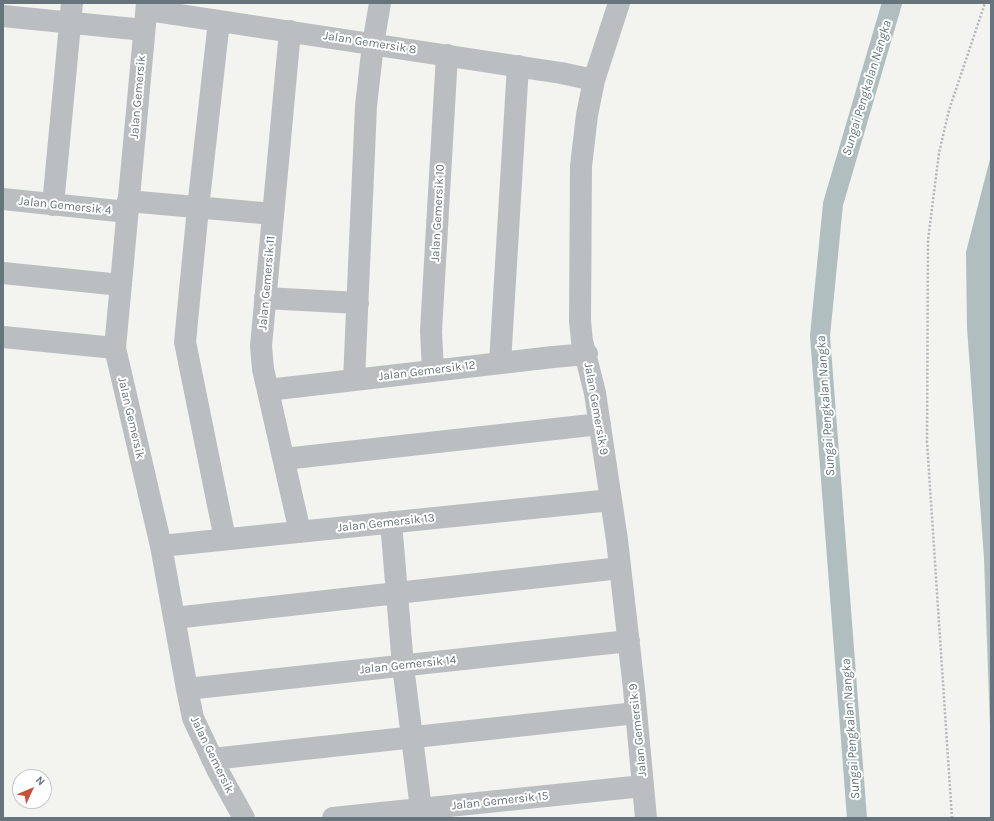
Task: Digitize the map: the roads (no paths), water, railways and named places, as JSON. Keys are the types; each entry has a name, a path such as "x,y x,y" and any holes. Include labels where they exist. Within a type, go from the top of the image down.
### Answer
{"street":[{"path":"354,380 366,106 380,3"},
{"name":"Jalan Gemersik 9","path":"613,4 587,115 581,166 580,321 582,341 595,393 611,500 629,641 646,818"},
{"path":"53,204 71,13"},
{"name":"Jalan Gemersik 8","path":"3,16 71,13 146,14 219,20 561,72 594,80"},
{"name":"Jalan Gemersik","path":"146,14 115,348 161,546 193,718 212,759 244,818"},
{"path":"219,20 185,342 225,539"},
{"name":"Jalan Gemersik 11","path":"290,31 261,346 263,369 300,532"},
{"name":"Jalan Gemersik 10","path":"433,371 431,331 447,55"},
{"path":"500,363 518,66"},
{"name":"Jalan Gemersik 4","path":"3,199 53,204 198,208 273,214"},
{"path":"3,273 121,285"},
{"path":"265,298 358,303"},
{"path":"3,337 115,348"},
{"name":"Jalan Gemersik 12","path":"268,390 586,354"},
{"path":"284,459 600,424"},
{"name":"Jalan Gemersik 13","path":"161,546 611,500"},
{"path":"391,522 403,666 421,809"},
{"path":"174,618 620,568"},
{"name":"Jalan Gemersik 14","path":"187,689 629,641"},
{"path":"212,759 636,713"},
{"name":"Jalan Gemersik 15","path":"333,818 421,809 471,811 643,786"}],"waterway":[{"name":"Sungai Pengkalan Nangka","path":"857,818 820,336 833,204 892,3"}]}
